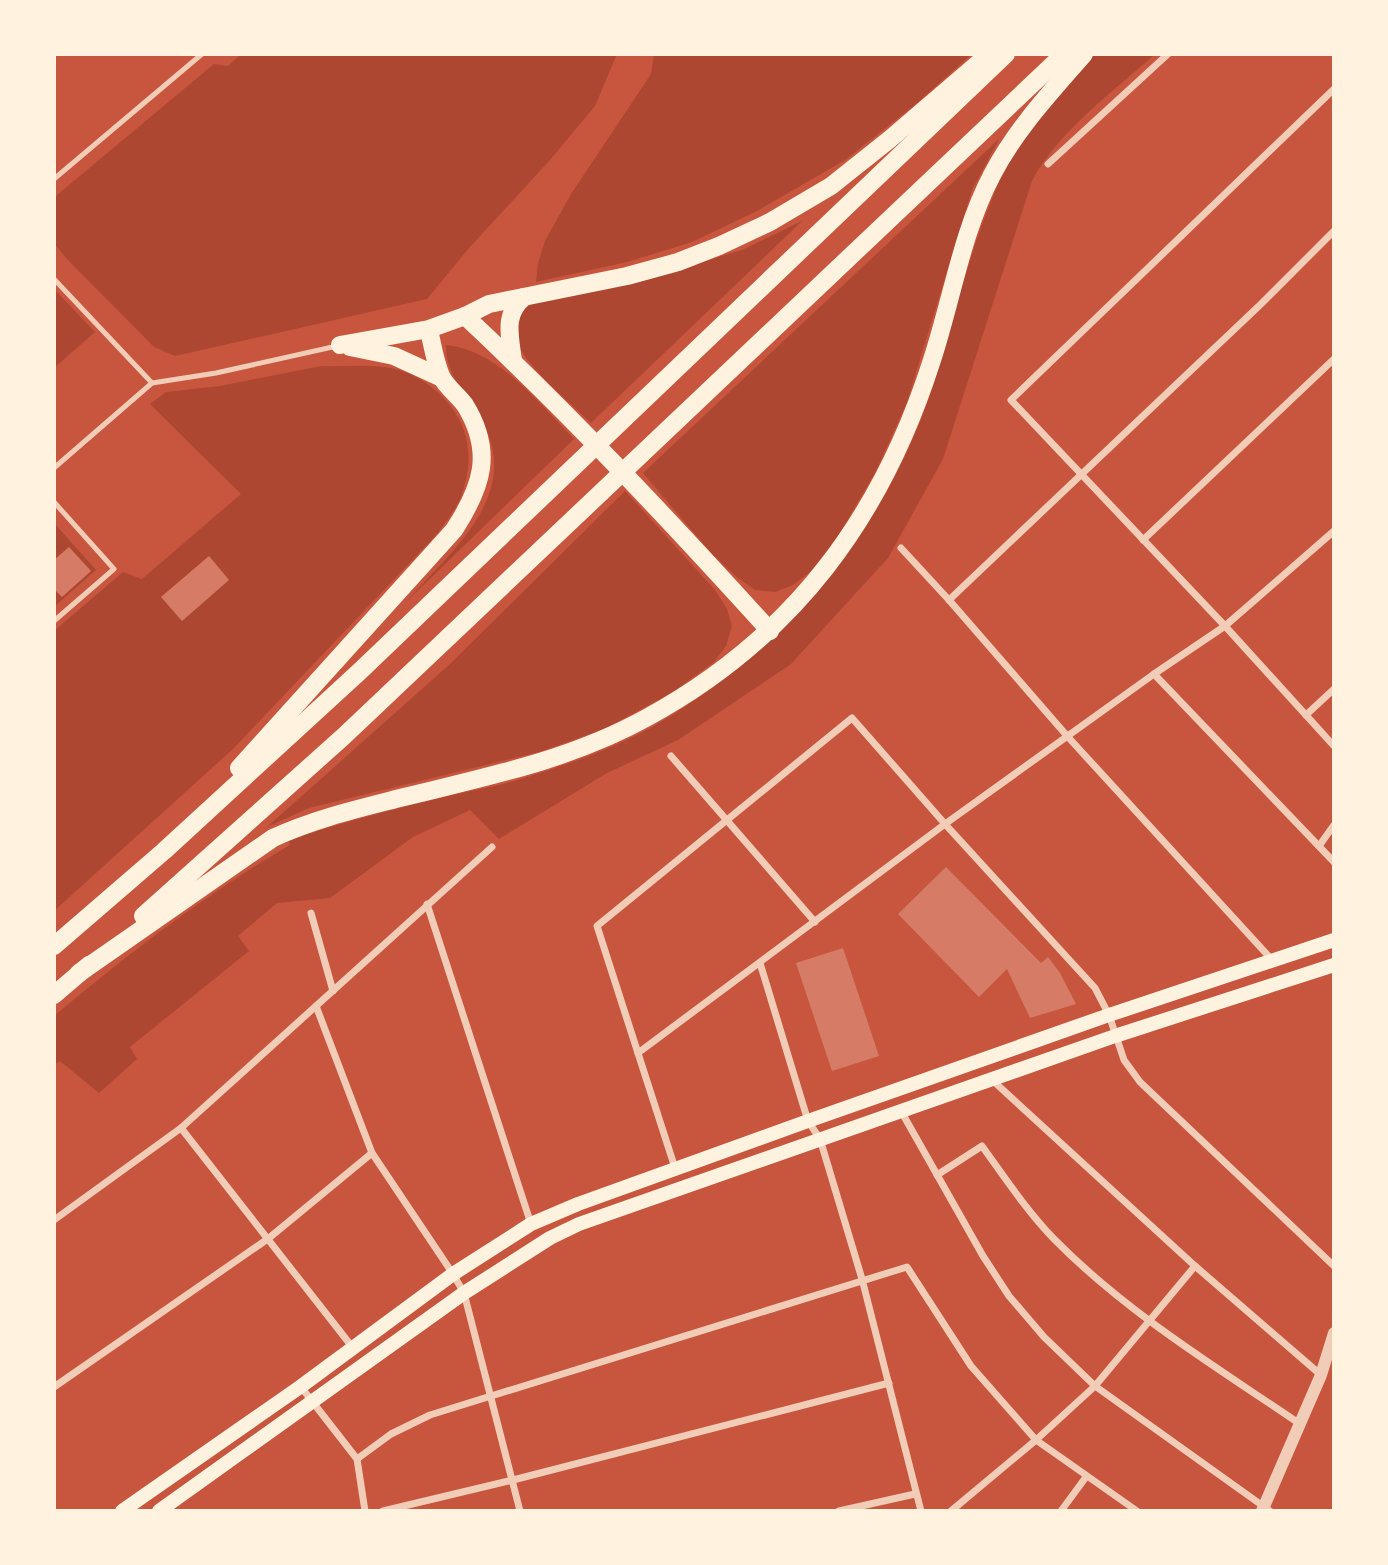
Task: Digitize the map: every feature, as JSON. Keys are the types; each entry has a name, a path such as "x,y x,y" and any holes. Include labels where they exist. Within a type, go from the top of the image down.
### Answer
{"highway":[{"path":"340,345 429,329 489,304 627,276 678,262 770,222 831,186 989,54"},
{"path":"54,946 164,851 379,654 1006,54"},
{"path":"54,995 344,736 1064,54"},
{"path":"79,974 273,838 331,815 529,766 610,738 694,690 771,631 842,547 885,476 912,417 932,361 978,206 992,175 1028,117 1084,54"},
{"path":"513,361 509,319 514,305 524,297"},
{"path":"465,316 657,507 771,631"},
{"path":"429,329 442,378"},
{"path":"164,851 454,530 479,485 482,464 475,424 464,403 442,378 394,356 340,345"}],"main road":[{"path":"122,1511 300,1387 453,1274 531,1224 675,1168 1109,1014 1334,940"},
{"path":"159,1511 464,1293 550,1238 579,1224 1115,1036 1334,965"}],"street":[{"path":"1048,164 1168,54"},
{"path":"1334,89 1010,400 1225,626 1334,746"},
{"path":"950,600 1334,231"},
{"path":"1143,540 1334,359"},
{"path":"638,1053 946,824 1225,626 1334,531"},
{"path":"901,548 1273,962"},
{"path":"1154,674 1334,862"},
{"path":"1306,715 1334,689"},
{"path":"675,1168 597,926 852,718 1095,988 1109,1014 1124,1060 1153,1094 1334,1266"},
{"path":"671,756 815,922"},
{"path":"1319,846 1334,825"},
{"path":"54,1220 181,1128 492,846"},
{"path":"427,904 531,1224"},
{"path":"311,912 332,991"},
{"path":"760,963 808,1121 820,1139 862,1279 920,1511"},
{"path":"316,1006 372,1153 464,1293 520,1511"},
{"path":"990,1079 1195,1266 1321,1375 1334,1381"},
{"path":"900,1111 983,1256 1009,1296 1044,1337 1095,1386 1266,1509 1321,1375 1334,1333"},
{"path":"181,1128 353,1348"},
{"path":"937,1175 982,1146 1054,1238 1148,1322 1301,1425"},
{"path":"54,1387 269,1238 372,1153"},
{"path":"951,1511 1036,1440 1095,1386 1195,1266"},
{"path":"357,1459 408,1425 490,1396 907,1267 971,1366 1036,1440 1137,1511"},
{"path":"383,1511 889,1383"},
{"path":"300,1387 357,1459 365,1511"},
{"path":"1061,1511 1086,1477"},
{"path":"839,1511 915,1494"}],"lane":[{"path":"54,179 202,54"},
{"path":"54,279 152,383"},
{"path":"54,468 152,383 216,373 340,345"},
{"path":"54,502 114,569 54,621"}],"shaded area":[{"path":"241,54 617,54 595,106 427,299 175,356 154,347 54,243 54,200 214,64 228,66"},
{"path":"654,54 972,54 917,103 845,160 757,211 692,242 627,262 536,282 538,263 545,241 571,194 651,74"},
{"path":"1094,54 1155,54 1072,128 1043,162 1032,181 943,459 888,558 791,664 678,740 607,773 499,839 470,810 413,837 330,898 277,903 238,936 249,951 130,1047 137,1059 99,1093 60,1061 54,1065 54,1016 169,925 290,845 289,840 391,810 515,781 578,760 664,720 711,689 755,654 795,615 832,573 865,528 893,480 917,429 936,376 976,241 996,188 1025,134 1046,105"},
{"path":"999,139 972,190 907,402 876,471 838,536 811,571 793,585 775,592 755,590 712,554 643,473"},
{"path":"802,221 591,423 538,372 521,351 516,335 517,325 532,302 658,275 742,250"},
{"path":"54,289 95,332 54,368"},
{"path":"446,345 465,349 500,367 532,395 574,439 406,602 462,540 478,518 489,494 494,470 491,444 479,416 452,374"},
{"path":"321,366 372,366 402,371 436,391 455,412 466,436 468,467 459,502 438,533 233,749 54,911 54,631 123,572 142,579 241,494 150,404 166,392 220,386"},
{"path":"625,491 715,590 727,609 732,626 726,646 714,662 673,692 604,729 539,752 309,808 267,827 450,664"},
{"path":"54,523 96,570 54,607"}],"building":[{"path":"69,547 91,571 62,597 54,589 54,560"},
{"path":"209,556 229,580 182,621 161,597"},
{"path":"946,867 1041,963 1048,957 1060,973 1076,1004 1030,1018 1007,969 979,997 898,914"},
{"path":"843,948 879,1056 832,1071 796,963"}]}
